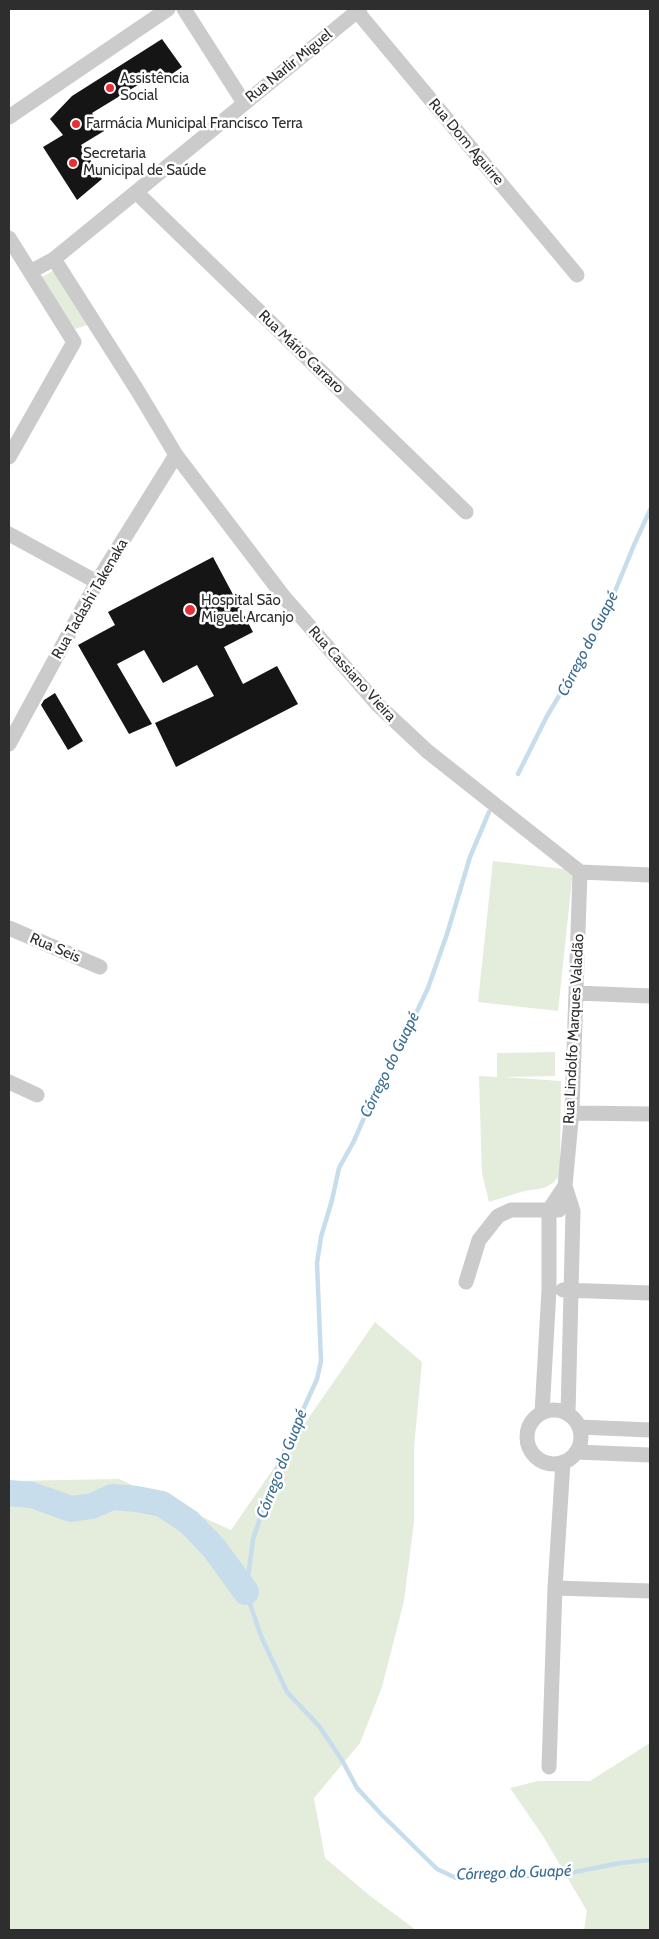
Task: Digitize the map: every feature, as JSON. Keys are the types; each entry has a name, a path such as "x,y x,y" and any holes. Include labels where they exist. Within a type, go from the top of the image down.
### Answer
{"street":[{"path":"9,117 168,9"},
{"path":"184,9 244,103"},
{"name":"Rua Narlir Miguel","path":"30,272 54,260 357,10"},
{"name":"Rua Dom Aguirre","path":"357,10 577,275"},
{"name":"Rua Mário Carraro","path":"136,192 466,512"},
{"path":"9,238 74,342"},
{"name":"Rua Cassiano Vieira","path":"54,260 139,393 176,455 284,597 378,705 427,751 580,872"},
{"path":"9,457 74,342 101,334"},
{"name":"Rua Tadashi Takenaka","path":"9,744 97,582 176,455"},
{"path":"9,534 97,582"},
{"path":"580,872 650,875"},
{"name":"Rua Lindolfo Marques Valadão","path":"549,1210 564,1186 572,1113 580,872"},
{"name":"Rua Seis","path":"9,928 100,967"},
{"path":"577,993 650,996"},
{"path":"9,1082 37,1095"},
{"path":"572,1113 650,1114"},
{"name":"Rua Lindolfo Marques Valadão","path":"564,1186 573,1211"},
{"path":"466,1282 480,1240 498,1216 511,1210 573,1211 568,1414"},
{"path":"542,1413 549,1290 549,1210"},
{"path":"549,1290 650,1293"},
{"path":"550,1410 559,1410 568,1414 575,1419 581,1436 576,1452 563,1462 554,1464 538,1458 528,1443 530,1426 535,1418 550,1410"},
{"path":"579,1427 650,1430"},
{"path":"576,1452 650,1455"},
{"path":"549,1767 555,1588 563,1462"},
{"path":"555,1588 650,1591"}],"green space":[{"path":"58,268 90,324 75,329 40,278"},
{"path":"493,861 573,870 558,1011 478,1002"},
{"path":"555,1052 555,1076 503,1077 561,1081 560,1167 558,1177 553,1183 544,1188 524,1191 489,1202 482,1173 479,1076 497,1077 497,1053"},
{"path":"375,1322 422,1362 414,1447 414,1522 404,1601 382,1687 360,1743 314,1798 325,1858 369,1895 416,1930 9,1930 9,1481 119,1479 231,1530"},
{"path":"650,1743 650,1930 584,1930 587,1911 543,1836 510,1788 538,1781 590,1781"}],"building":[{"path":"162,39 182,67 156,85 151,77 92,113 104,131 81,145 102,179 77,200 43,147 63,135 50,119 72,96"},
{"path":"213,557 253,632 224,647 243,684 277,666 298,704 176,767 155,723 214,696 197,665 163,683 144,650 117,664 152,724 129,734 78,645 115,625 108,612"},
{"path":"55,693 83,741 68,750 41,705 44,700"}],"waterway":[{"name":"Córrego do Guapé","path":"518,774 547,716 604,618 650,510"},
{"name":"Córrego do Guapé","path":"489,812 470,857 447,934 428,988 386,1077 339,1168 321,1237 317,1263 321,1361 317,1379 278,1465 253,1539 246,1592 261,1636 287,1692 319,1726 342,1760 357,1788 437,1869 456,1878 560,1875 620,1863 650,1860"},
{"path":"9,1493 32,1495 71,1509 92,1506 112,1497 162,1504 189,1522 214,1548 246,1592"}],"place":[{"name":"Assistência Social","path":"110,88"},
{"name":"Farmácia Municipal Francisco Terra","path":"76,124"},
{"name":"Secretaria Municipal de Saúde","path":"73,163"},
{"name":"Hospital São Miguel Arcanjo","path":"190,610"}]}
